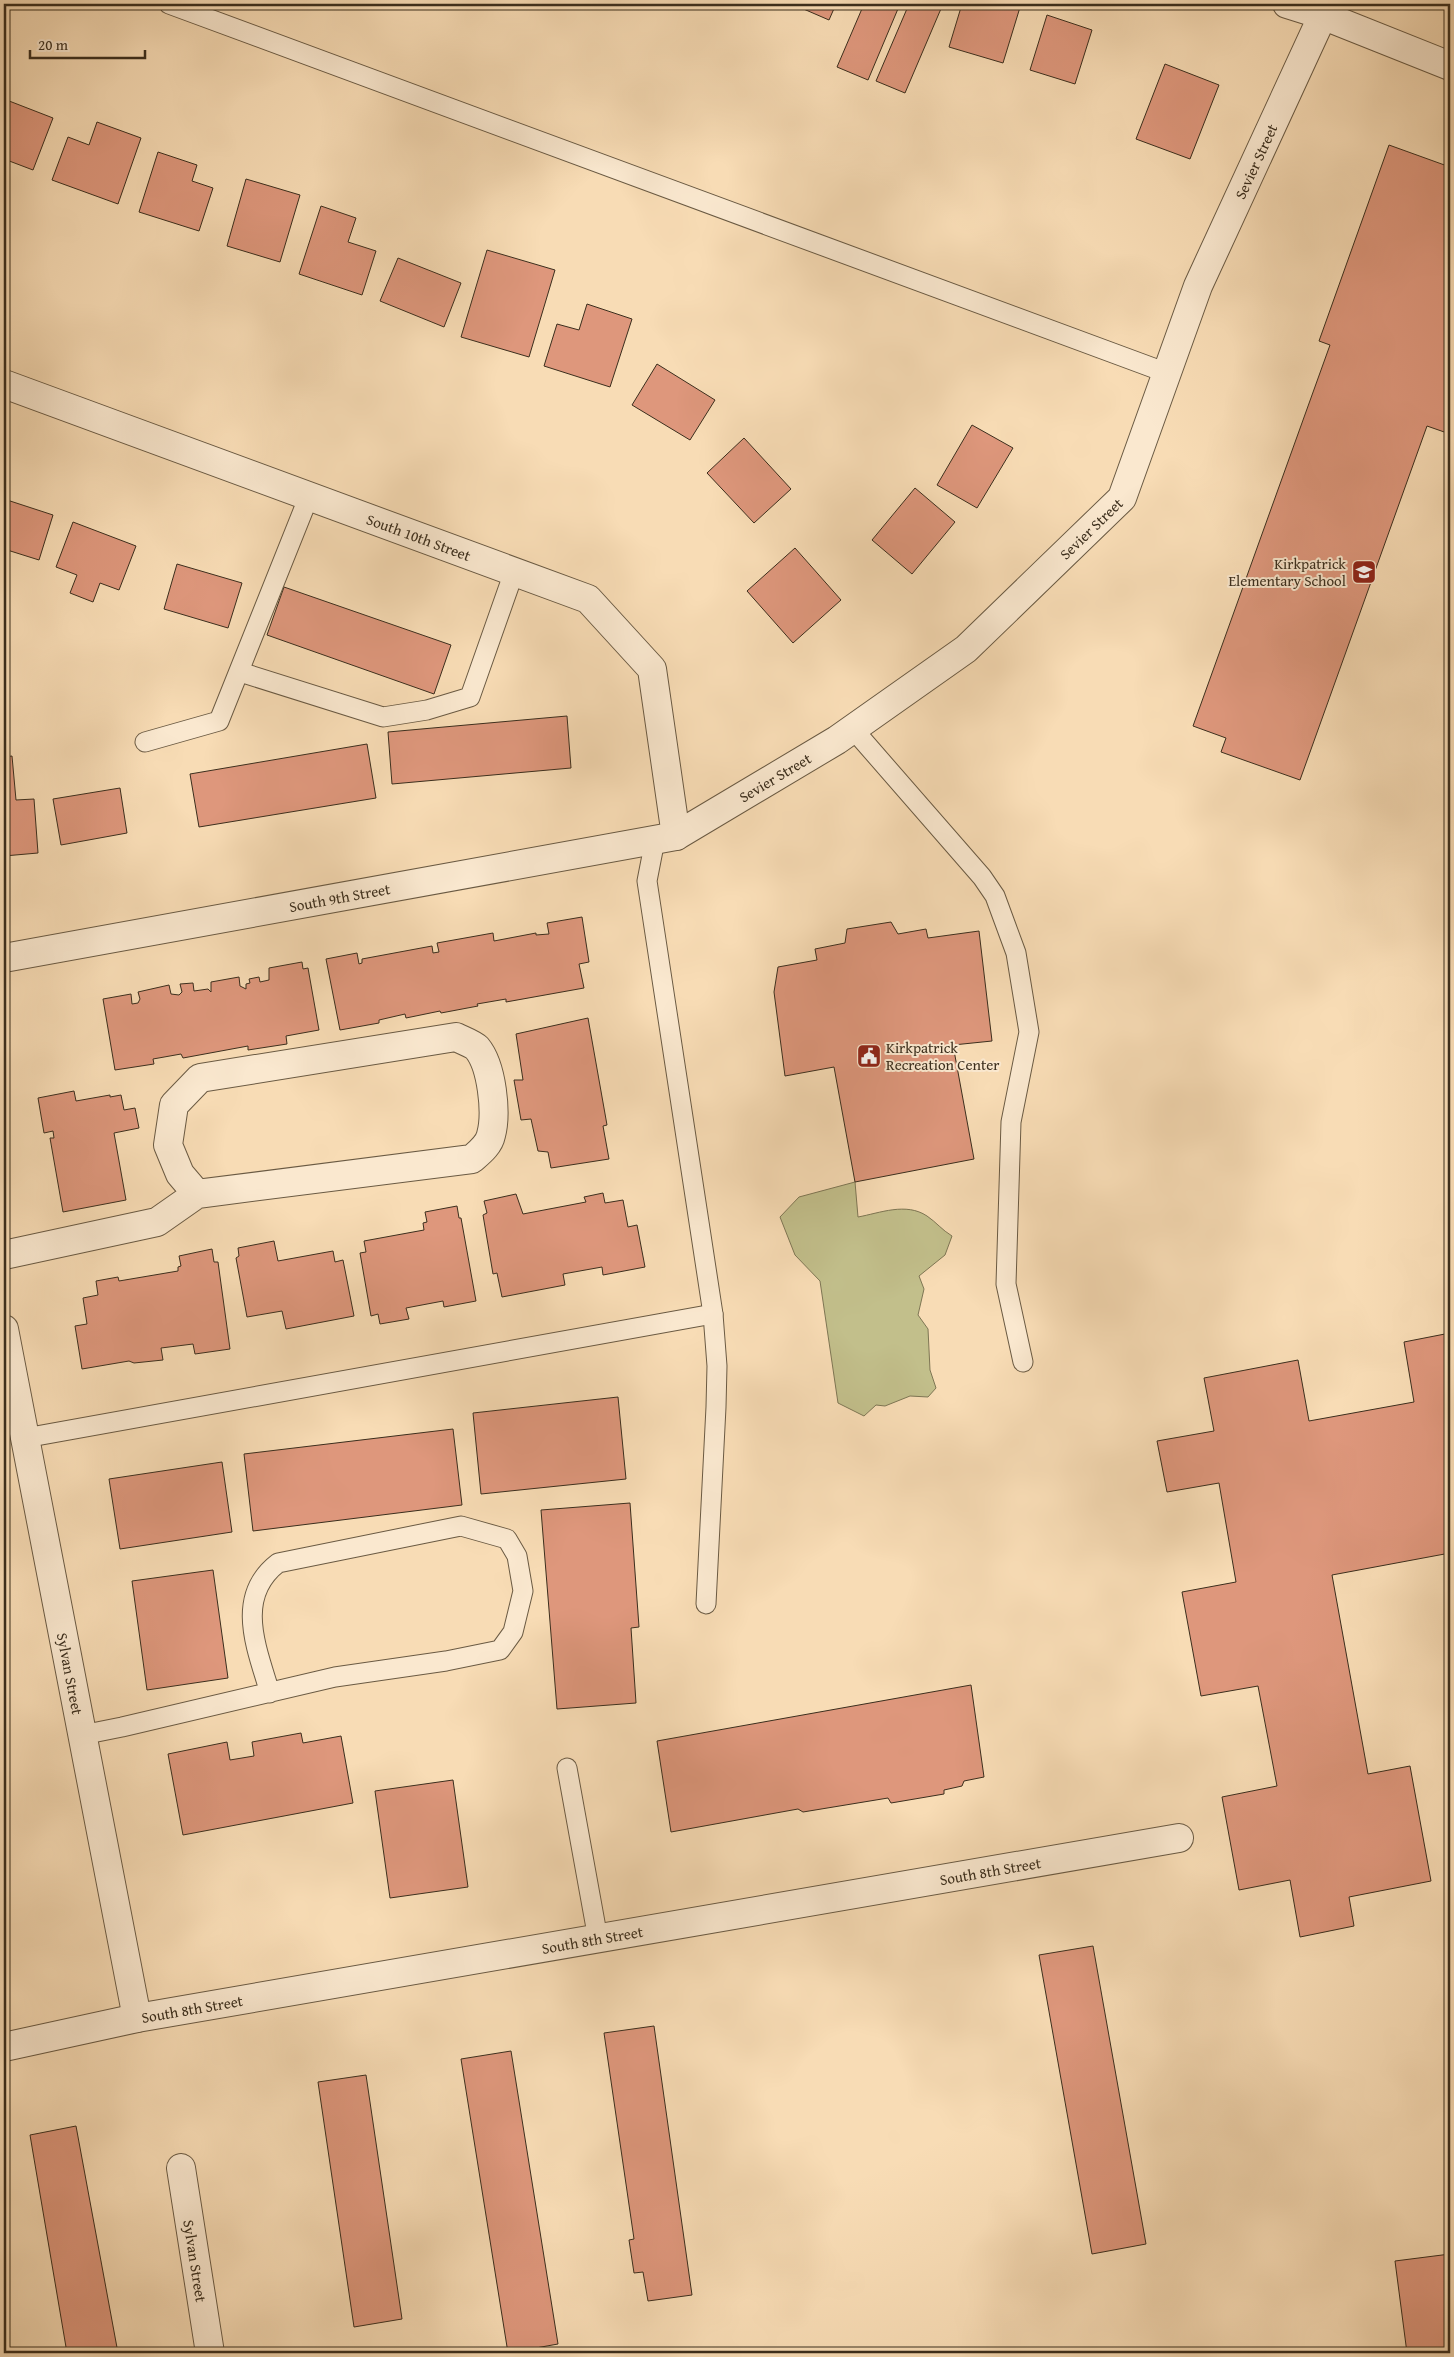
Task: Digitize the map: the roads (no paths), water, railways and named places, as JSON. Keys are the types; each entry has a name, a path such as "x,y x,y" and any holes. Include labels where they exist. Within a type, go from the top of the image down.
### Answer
{"street":[{"path":"1287,4 1325,10 1450,66"},
{"name":"Sevier Street","path":"665,838 853,729 966,649 1122,498 1198,286 1325,10"},
{"name":"South 10th Street","path":"4,384 588,599 652,669 665,838"},
{"name":"South 9th Street","path":"4,958 665,838"},
{"path":"4,1255 157,1222 197,1194 472,1159 483,1150 491,1137 494,1112 488,1070 477,1048 456,1037 200,1078 174,1105 168,1145 180,1174 197,1194"},
{"name":"Sylvan Street","path":"4,1329 137,2018"},
{"name":"South 8th Street","path":"4,2047 137,2018 1180,1838"},
{"name":"Sylvan Street","path":"181,2168 210,2353"}],"lane":[{"path":"168,4 1167,373"},
{"path":"145,742 219,720 240,672 309,496"},
{"path":"240,672 383,717 428,710 470,697 514,572"},
{"path":"853,729 982,877 995,896 1016,953 1029,1032 1011,1122 1006,1284 1024,1362"},
{"path":"665,838 647,881 712,1314 717,1366 706,1604"},
{"path":"25,1438 712,1314"},
{"path":"82,1735 270,1693 334,1677 446,1661 500,1650 513,1632 523,1591 517,1556 506,1539 461,1526 278,1563 266,1572 254,1598 252,1631 270,1693"},
{"path":"567,1768 598,1939"}],"place":[{"name":"Kirkpatrick Elementary School","path":"1364,572"},
{"name":"Kirkpatrick Recreation Center","path":"869,1056"}]}
